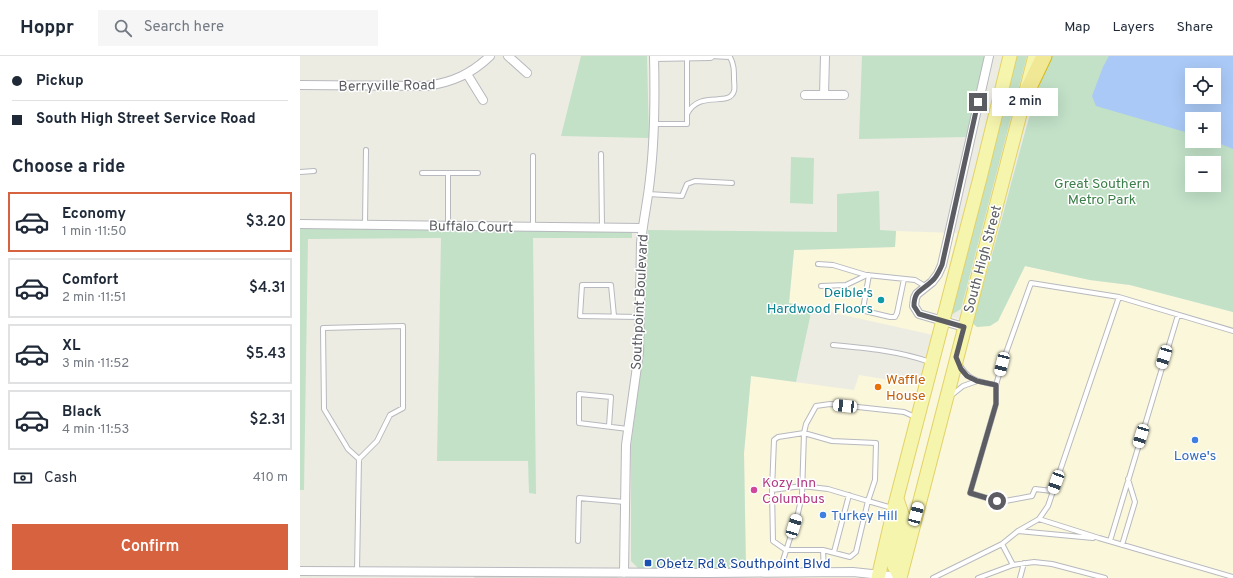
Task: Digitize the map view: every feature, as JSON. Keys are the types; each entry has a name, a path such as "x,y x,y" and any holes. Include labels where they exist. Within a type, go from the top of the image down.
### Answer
{"highway":[{"path":"1024,98 1044,56"}],"main road":[{"name":"South High Street","path":"878,576 895,504 1010,56"},
{"name":"South High Street","path":"902,577 956,357 994,217 1035,56"},
{"path":"895,504 904,517 894,561 894,566 902,577"}],"street":[{"name":"Berryville Road","path":"300,85 427,86 442,84 467,74 490,56"},
{"path":"508,56 527,73"},
{"path":"654,56 710,56"},
{"name":"Southpoint Boulevard","path":"624,573 626,445 639,352 642,228 650,180 654,124 654,56"},
{"path":"824,95 825,56"},
{"path":"964,327 919,314 915,308 914,302 916,294 932,282 942,265 989,56"},
{"path":"467,74 483,100"},
{"path":"805,95 844,95"},
{"name":"Buffalo Court","path":"300,224 642,228"},
{"path":"300,571 624,573 708,576 770,576 779,573 814,576 824,573 853,572 878,576 902,577"}],"lane":[{"path":"654,124 687,124 687,56"},
{"path":"687,114 695,104 704,100 726,99 732,96 734,90 733,63 730,57 710,56"},
{"path":"365,225 366,150"},
{"path":"601,154 602,227"},
{"path":"532,227 533,156"},
{"path":"300,172 314,171"},
{"path":"422,173 478,173"},
{"path":"448,173 448,226"},
{"path":"648,194 682,196 687,184 695,181 732,183"},
{"path":"818,264 833,265 868,275 915,280 925,286"},
{"path":"868,275 863,309 865,311 890,317 895,317 897,313 904,279"},
{"path":"820,286 846,285 868,275"},
{"path":"1052,491 1036,489 1032,496 1005,501 997,501 970,493 996,404 996,385 1002,364 1031,283 1119,297 1233,331"},
{"path":"614,316 611,285 582,285 580,316 640,317"},
{"path":"933,578 1002,544 1018,531 1039,519 1048,506 1119,297"},
{"path":"1110,542 1178,315"},
{"path":"357,571 359,459 377,441 390,415 403,408 403,326 323,328 324,409 348,449 359,459"},
{"path":"833,345 912,355 932,363"},
{"path":"956,357 961,369 967,376 977,381 996,385"},
{"path":"945,404 954,391 977,381"},
{"path":"609,426 611,397 579,394 579,423 628,429"},
{"path":"779,573 802,496 804,433 806,424 816,406 830,404 904,412 918,418"},
{"path":"804,433 832,441 876,443 875,480 868,501 856,552 850,557 823,550 786,550 773,542 772,490 774,440 778,436 804,433"},
{"path":"1122,545 1135,502 1128,478"},
{"path":"772,490 802,486 828,489 868,501 895,504"},
{"path":"834,552 849,495"},
{"path":"578,541 579,498 625,502"},
{"path":"1039,519 1110,542 1233,576"},
{"path":"1018,531 1099,538"},
{"path":"1002,544 1013,564"},
{"path":"823,550 824,573"},
{"path":"978,578 1013,564 1034,562 1052,564 1104,578"},
{"path":"1020,578 1024,563"}],"shaded area":[{"path":"896,231 957,233 938,313 972,323 998,321 1025,266 1090,280 1130,285 1233,312 1233,578 746,578 744,453 751,376 854,390 859,375 921,385 933,335 789,303 794,250 895,247"},
{"path":"475,576 618,577 618,578 474,578"}],"green space":[{"path":"581,56 647,56 649,138 561,136"},
{"path":"862,56 986,56 967,137 859,139"},
{"path":"1017,56 1027,56 961,309 951,315"},
{"name":"Great Southern Metro Park","path":"1051,56 1233,56 1233,312 1130,285 1090,280 1025,266 998,321 990,326 977,327 972,323 1039,87"},
{"path":"791,157 814,158 813,204 790,203"},
{"path":"879,191 880,230 896,231 895,247 794,250 789,303 812,308 796,382 751,376 744,453 746,569 639,569 631,561 631,446 642,359 648,230 837,232 837,194"},
{"path":"300,228 632,230 632,238 533,238 536,494 529,493 528,461 437,461 441,238 308,239 304,490 300,490"}],"water":[{"path":"1109,56 1233,56 1233,149 1221,144 1221,112 1185,112 1185,132 1096,106 1092,96 1103,67"}],"place":[{"name":"Deible's Hardwood Floors","path":"881,300"},
{"name":"Waffle House","path":"878,387"},
{"name":"Lowe's","path":"1195,440"},
{"name":"Kozy Inn Columbus","path":"754,490"},
{"name":"Turkey Hill","path":"823,515"},
{"name":"Obetz Rd & Southpoint Blvd","path":"648,563"}],"route":[{"path":"978,102 942,265 932,282 919,290 916,294 914,306 919,314 964,327 956,357 961,369 967,376 977,381 996,385 996,404 970,493 997,501"}]}
